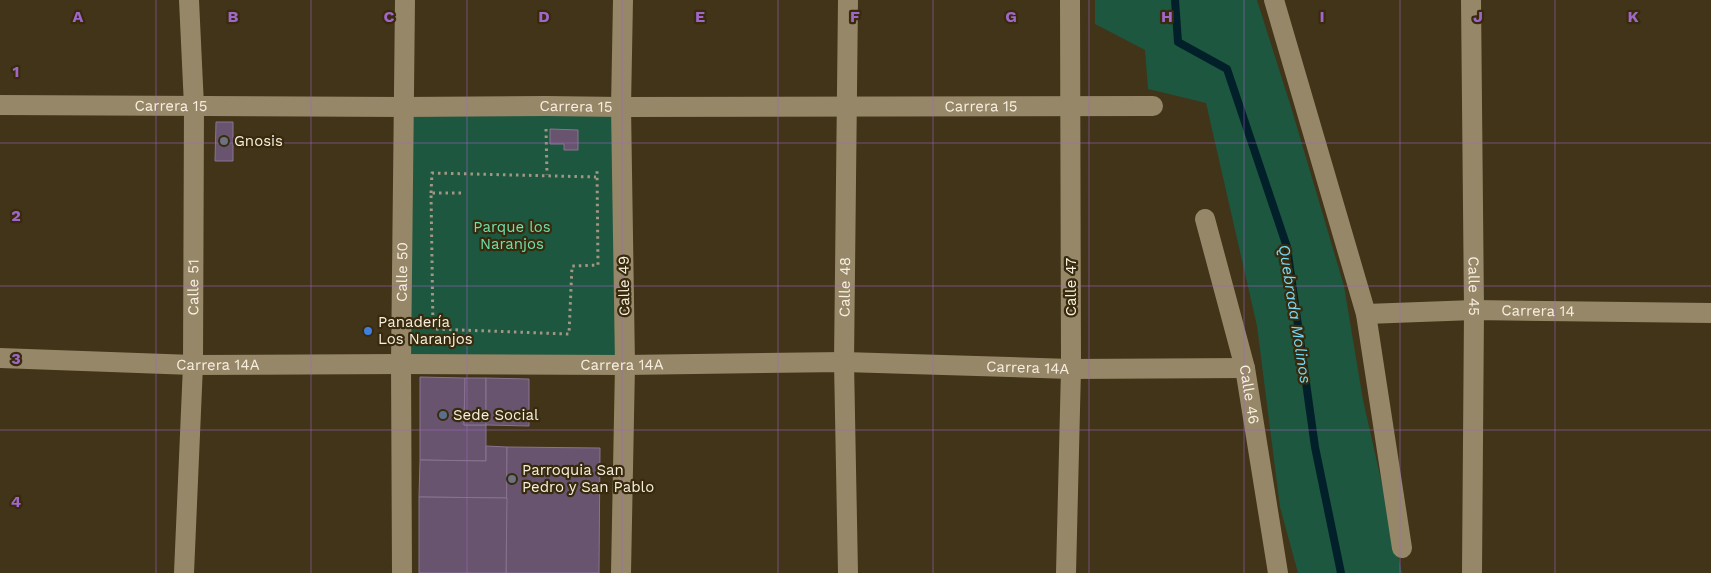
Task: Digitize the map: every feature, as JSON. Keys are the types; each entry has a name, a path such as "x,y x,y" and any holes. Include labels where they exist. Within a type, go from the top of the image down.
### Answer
{"street":[{"name":"Calle 51","path":"184,573 193,365 194,106 189,0"},
{"name":"Calle 50","path":"402,573 401,364 405,0"},
{"name":"Calle 49","path":"621,573 625,365 620,107 623,0"},
{"name":"Calle 48","path":"848,0 844,362 848,573"},
{"name":"Calle 47","path":"1066,573 1071,369 1070,0"},
{"path":"1274,0 1366,314 1402,548"},
{"name":"Calle 45","path":"1471,0 1474,310 1472,573"},
{"name":"Carrera 15","path":"0,105 403,107 1153,106"},
{"name":"Calle 46","path":"1205,219 1245,368 1278,573"},
{"name":"Carrera 14","path":"1366,314 1474,310 1711,313"},
{"name":"Carrera 14A","path":"0,358 193,365 625,365 844,362 1071,369 1245,368"}],"path":[{"path":"546,106 547,175"},
{"path":"596,177 432,173 433,329 570,334 572,266 598,265 597,164"},
{"path":"431,193 461,193"}],"green space":[{"path":"1095,0 1257,0 1344,286 1363,400 1402,573 1298,573 1280,507 1257,326 1206,103 1148,89 1145,50 1095,24"},
{"name":"Parque los Naranjos","path":"403,107 621,107 625,365 401,364"}],"building":[{"name":"Gnosis","path":"216,122 233,122 233,161 215,161"},
{"path":"550,129 578,130 578,150 564,150 564,144 550,144"},
{"path":"420,377 465,378 464,425 486,425 486,461 420,460"},
{"path":"465,378 486,378 486,425 464,425"},
{"path":"486,378 529,379 529,426 486,425"},
{"path":"486,446 507,447 507,498 419,497 420,460 486,461"},
{"path":"507,447 600,448 599,573 506,573"},
{"path":"419,497 507,498 506,573 419,573"}],"waterway":[{"name":"Quebrada Molinos","path":"1175,0 1178,42 1227,69 1287,247 1315,447 1341,573"}],"place":[{"name":"Gnosis","path":"224,141"},
{"name":"Panadería Los Naranjos","path":"368,331"},
{"name":"Sede Social","path":"443,415"},
{"name":"Parroquia San Pedro y San Pablo","path":"512,479"}]}
